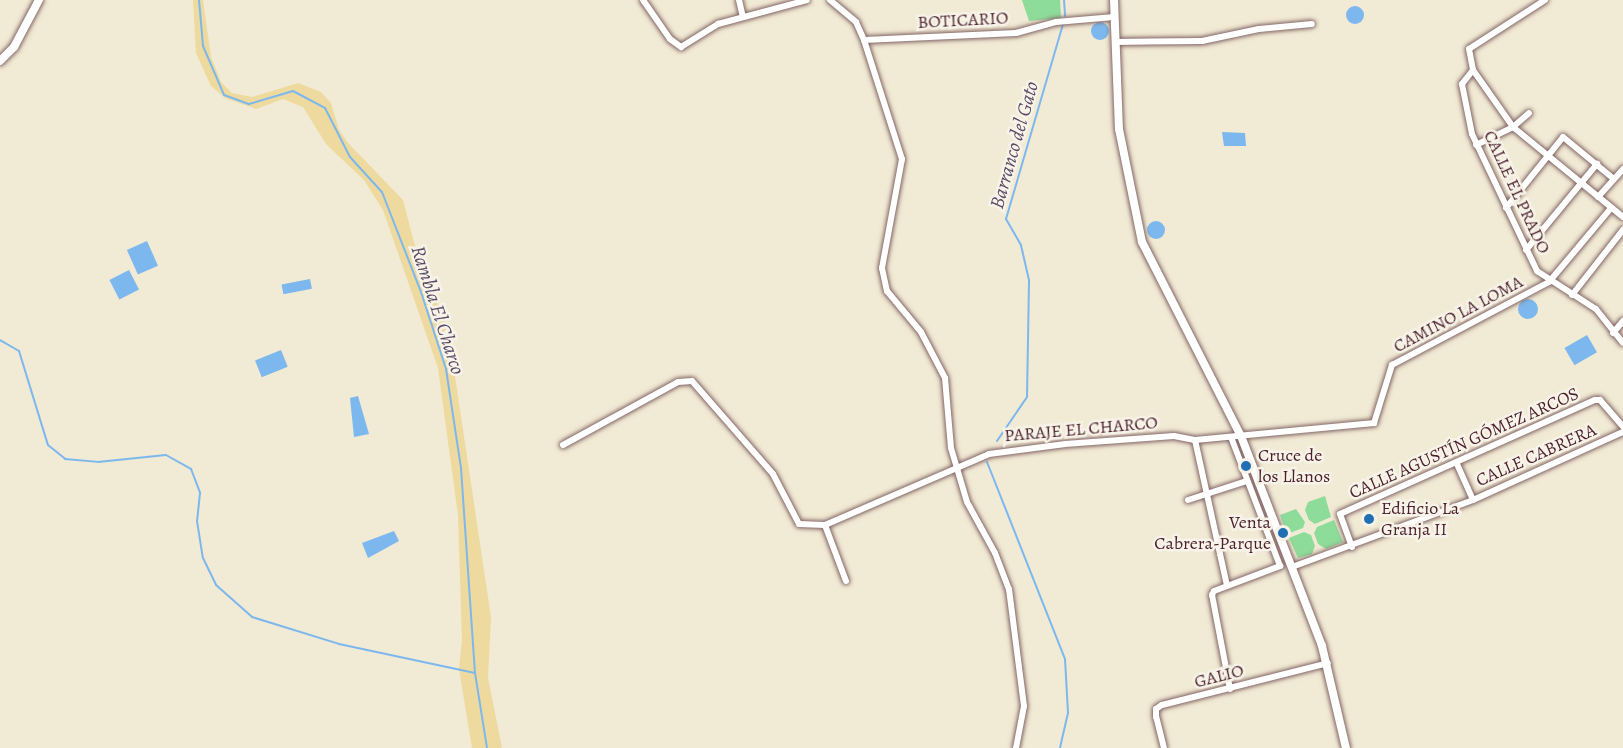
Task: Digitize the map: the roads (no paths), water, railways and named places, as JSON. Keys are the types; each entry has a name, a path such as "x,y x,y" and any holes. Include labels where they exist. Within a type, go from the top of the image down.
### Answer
{"street":[{"path":"0,61 14,47 39,0"},
{"path":"643,0 676,46 681,47 706,30 743,17 807,0"},
{"path":"739,0 743,17"},
{"path":"830,0 856,22 864,40 902,159 882,268 887,291 921,332 945,378 951,448 960,470 967,502 995,553 1009,589 1024,706 1016,748"},
{"path":"1114,0 1119,129 1142,242 1241,436 1328,663 1346,748"},
{"path":"1545,0 1469,49 1473,70 1513,127 1623,217"},
{"name":"BOTICARIO","path":"864,40 1016,33 1056,22 1114,17"},
{"path":"1115,42 1202,41 1259,29 1312,24"},
{"name":"CALLE EL PRADO","path":"1473,70 1462,84 1476,145 1526,250 1549,282 1596,309 1623,343"},
{"path":"1476,145 1513,127 1528,112"},
{"path":"1506,208 1563,137 1614,178"},
{"path":"1526,250 1597,164"},
{"path":"1598,197 1623,169"},
{"path":"1549,282 1611,208"},
{"path":"1572,295 1623,230"},
{"name":"CAMINO LA LOMA","path":"1241,436 1374,423 1392,366 1549,282"},
{"path":"1613,333 1623,321"},
{"path":"563,445 678,382 692,381 772,474 799,524 825,525 846,582"},
{"name":"CALLE AGUSTÍN GÓMEZ ARCOS","path":"1352,547 1340,514 1457,464 1595,400 1600,400 1623,426"},
{"name":"CALLE CABRERA","path":"1292,567 1352,547 1473,500 1623,432"},
{"name":"PARAJE EL CHARCO","path":"825,525 960,470 970,461 1006,450 1174,436 1196,440 1241,436"},
{"path":"1230,689 1212,596 1227,586 1280,566 1231,437"},
{"path":"1196,440 1227,586"},
{"path":"1457,464 1473,500"},
{"path":"1188,501 1247,481"},
{"name":"GALIO","path":"1164,748 1156,709 1328,663"}],"water":[{"path":"1355,6 1361,9 1364,15 1361,21 1355,24 1349,21 1346,15 1349,9"},
{"path":"1100,22 1106,25 1109,31 1106,37 1100,40 1094,37 1091,31 1094,25"},
{"path":"1222,132 1245,133 1246,146 1224,146"},
{"path":"1156,221 1162,224 1165,230 1162,236 1156,239 1150,236 1147,230 1150,224"},
{"path":"147,241 158,266 138,275 127,250"},
{"path":"129,270 139,290 119,300 109,280"},
{"path":"310,279 312,289 283,294 282,285"},
{"path":"1528,299 1535,302 1538,309 1535,316 1528,319 1521,316 1518,309 1521,302"},
{"path":"1587,335 1597,352 1574,365 1564,348"},
{"path":"281,350 288,367 262,377 255,360"},
{"path":"358,396 369,434 354,437 350,398"},
{"path":"394,531 399,541 368,558 362,543"}],"waterway":[{"name":"Rambla El Charco","path":"199,0 203,46 224,95 249,104 293,91 325,108 350,157 382,192 421,292 446,369 461,468 475,673 487,748"},
{"name":"Barranco del Gato","path":"1064,0 1065,16"},
{"name":"Barranco del Gato","path":"997,441 1027,397 1029,280 1021,245 1006,219 1063,24"},
{"path":"0,340 19,351 48,445 65,459 98,462 166,455 191,469 200,493 197,521 203,558 216,585 252,617 339,644 475,673"},
{"name":"Barranco del Gato","path":"987,462 1065,659 1068,713 1060,748"}],"place":[{"name":"Cruce de los Llanos","path":"1246,466"},
{"name":"Edificio La Granja II","path":"1369,519"},
{"name":"Venta Cabrera-Parque","path":"1283,533"}]}
